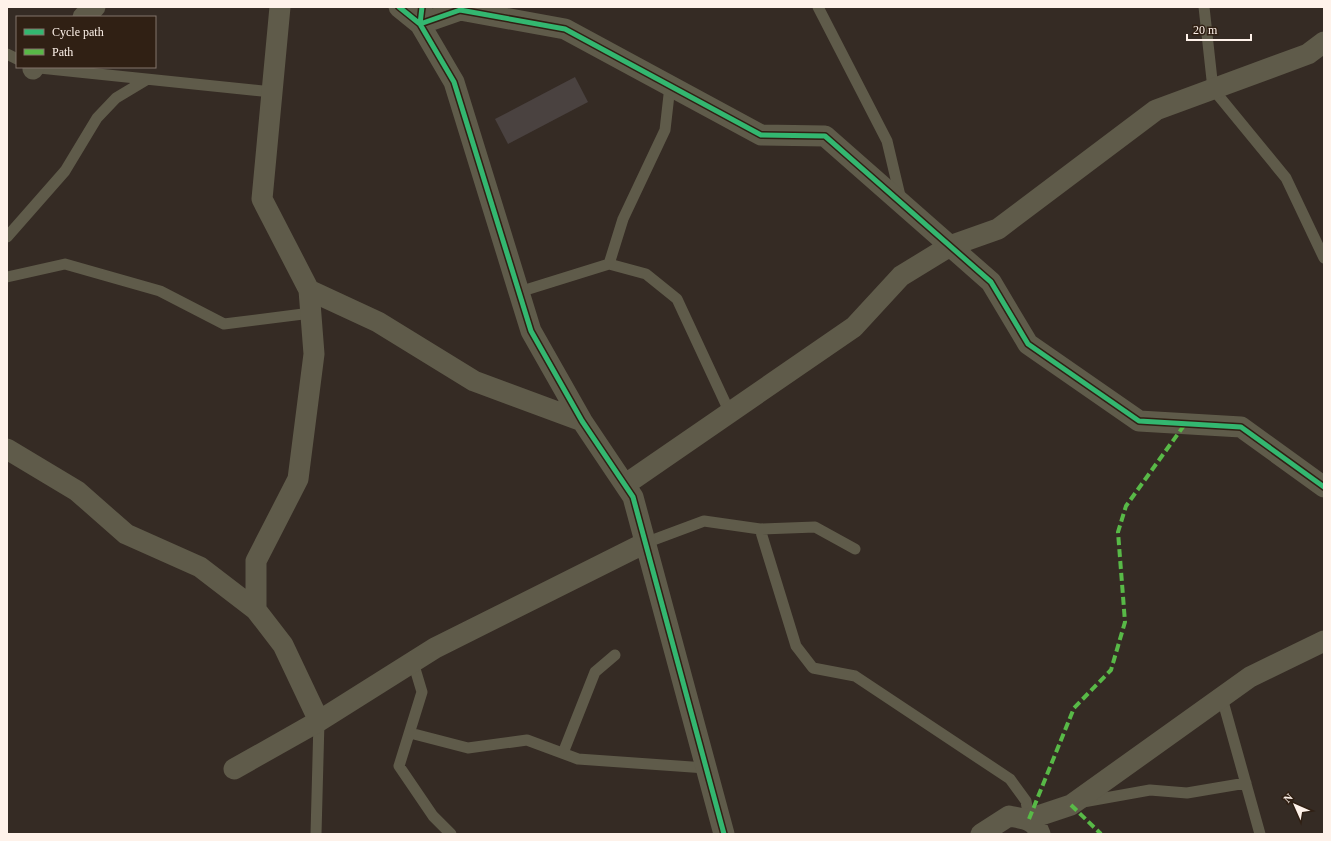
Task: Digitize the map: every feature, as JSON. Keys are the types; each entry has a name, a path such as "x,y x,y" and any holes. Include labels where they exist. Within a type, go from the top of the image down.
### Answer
{"street":[{"path":"84,16 95,7"},
{"path":"256,610 256,561 298,479 314,354 309,290 262,199 280,7"},
{"path":"399,7 421,16 460,10 565,29 761,135 825,136 990,282 1028,344 1139,421 1241,427 1324,487"},
{"path":"421,16 454,82 531,332 582,421 626,484 633,497 724,834"},
{"path":"626,484 854,326 901,276 950,246 998,228 1156,110 1308,54 1324,42"},
{"path":"309,290 378,322 474,381 582,421"},
{"path":"7,449 77,491 126,534 200,567 256,610 283,644 319,721"},
{"path":"234,769 319,721 435,648 645,543"},
{"path":"981,834 1009,816 1035,827 1071,805 1250,677 1324,641"}],"lane":[{"path":"818,7 887,141 902,203"},
{"path":"1204,7 1213,89 1286,178 1324,258"},
{"path":"7,54 16,59"},
{"path":"45,68 146,80 272,92"},
{"path":"7,237 65,171 97,118 116,98 146,80"},
{"path":"609,264 622,219 665,130 670,86"},
{"path":"7,277 65,264 160,291 224,324 311,313"},
{"path":"519,292 609,264 646,274 677,299 730,413"},
{"path":"645,543 704,521 760,529 815,526 855,549"},
{"path":"760,529 796,646 813,668 855,676 1010,778 1026,801 1035,827"},
{"path":"563,753 595,672 615,655"},
{"path":"413,662 422,692 399,766 433,816 451,834"},
{"path":"1222,698 1260,834"},
{"path":"316,834 319,721"},
{"path":"410,733 468,748 527,740 578,759 706,768"},
{"path":"1071,805 1150,790 1187,793 1246,783"}],"building":[{"path":"575,77 588,102 508,144 495,119"}],"marked path":[{"path":"1029,819 1074,708 1111,670 1125,622 1118,532 1126,506 1185,424"},
{"path":"1071,805 1101,834"}],"cycle path":[{"path":"399,7 420,24 454,82 531,331 582,421 633,497 724,834"},
{"path":"422,7 420,24 460,10 565,29 761,135 825,136 991,282 1028,344 1139,421 1241,427 1324,487"}]}
